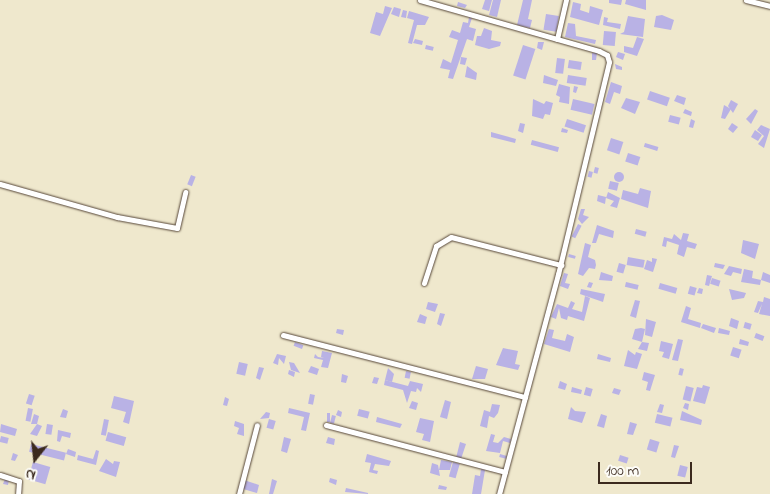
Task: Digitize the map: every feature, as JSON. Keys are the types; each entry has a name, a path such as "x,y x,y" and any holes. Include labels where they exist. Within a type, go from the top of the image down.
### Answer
{"street":[{"path":"420,0 600,51 607,55 609,62 561,265 499,494"},
{"path":"557,39 566,0"},
{"path":"746,0 770,6"},
{"path":"0,184 81,208 177,228 185,192"},
{"path":"424,283 436,246 451,237 561,265"},
{"path":"283,335 525,398"},
{"path":"326,424 505,472"},
{"path":"239,494 258,425"},
{"path":"0,475 20,481 18,494"}],"building":[{"path":"485,0 492,0 489,11 482,9"},
{"path":"493,0 501,0 497,17 489,15"},
{"path":"523,0 532,0 528,19 532,20 530,28 517,25"},
{"path":"609,0 622,0 621,5 609,3"},
{"path":"626,0 646,0 646,10 625,4"},
{"path":"458,2 467,5 465,8 457,6"},
{"path":"573,2 581,4 580,10 589,13 590,6 603,10 599,25 570,17"},
{"path":"385,6 392,8 380,36 370,33 376,12 383,14"},
{"path":"394,7 401,9 399,17 391,14"},
{"path":"403,10 407,11 406,18 401,17"},
{"path":"409,11 429,17 425,25 417,25 412,44 408,43 414,20 407,18"},
{"path":"546,14 559,16 556,32 543,30"},
{"path":"662,15 674,20 671,30 654,27 656,16"},
{"path":"628,16 645,19 643,37 620,34 624,32"},
{"path":"469,17 472,18 469,27 476,29 473,41 467,39 453,79 448,78 450,70 440,68 443,59 451,63 458,40 449,37 452,30 460,33 463,22 468,23"},
{"path":"604,17 608,18 607,22 621,24 620,29 603,25"},
{"path":"568,23 575,24 576,36 596,40 595,44 565,37"},
{"path":"484,28 492,31 491,40 501,42 500,46 489,49 475,45 477,36 481,36"},
{"path":"604,31 616,32 615,46 603,45"},
{"path":"637,37 644,39 637,56 624,52 624,46 633,48"},
{"path":"415,39 423,41 422,45 413,43"},
{"path":"538,42 544,42 542,50 537,48"},
{"path":"426,45 434,47 433,51 425,49"},
{"path":"523,45 535,49 525,79 513,75"},
{"path":"618,52 625,54 623,60 616,57"},
{"path":"592,53 597,53 596,60 592,60"},
{"path":"461,57 467,58 465,65 460,64"},
{"path":"557,58 565,59 563,74 555,73"},
{"path":"569,60 582,62 581,70 568,68"},
{"path":"615,64 622,67 622,70 616,69"},
{"path":"467,66 477,73 476,80 465,77"},
{"path":"544,75 558,80 556,86 543,83"},
{"path":"568,75 587,78 586,86 567,83"},
{"path":"611,82 622,86 620,94 614,92 610,104 605,102"},
{"path":"559,84 570,87 569,104 559,102 560,97 556,95"},
{"path":"574,86 578,87 576,93 573,92"},
{"path":"650,91 670,98 667,106 647,100"},
{"path":"677,95 686,98 684,105 674,101"},
{"path":"626,98 640,102 635,114 621,108"},
{"path":"533,99 544,104 546,101 553,103 550,115 545,114 543,119 532,116"},
{"path":"573,99 594,104 592,115 571,110"},
{"path":"731,100 738,104 733,113 728,106"},
{"path":"724,105 731,109 725,119 721,118"},
{"path":"685,109 692,112 691,116 683,113"},
{"path":"755,109 758,111 751,124 746,119"},
{"path":"670,115 681,118 679,125 668,122"},
{"path":"567,119 586,125 584,133 565,127"},
{"path":"691,119 695,121 693,128 689,127"},
{"path":"520,123 525,124 523,133 518,131"},
{"path":"732,123 738,127 733,133 728,129"},
{"path":"761,125 770,129 764,148 758,144 764,136 757,130"},
{"path":"562,128 568,130 567,133 561,132"},
{"path":"755,130 762,135 758,141 751,137"},
{"path":"491,132 516,139 515,143 491,137"},
{"path":"611,138 623,142 619,154 607,150"},
{"path":"532,140 559,147 558,152 531,145"},
{"path":"645,143 658,147 657,151 644,147"},
{"path":"628,153 640,157 638,166 625,162"},
{"path":"595,167 599,168 597,174 594,173"},
{"path":"589,171 593,172 591,178 588,177"},
{"path":"617,172 621,172 624,177 623,181 617,182 614,179 614,175"},
{"path":"191,175 196,177 192,186 187,184"},
{"path":"610,181 619,183 617,191 608,189"},
{"path":"640,188 651,191 648,208 621,199 623,190 638,194"},
{"path":"608,192 620,198 617,208 610,206 614,201 606,198"},
{"path":"598,195 606,197 605,204 597,201"},
{"path":"581,209 585,209 583,215 589,217 582,224 578,219"},
{"path":"578,224 582,226 575,238 572,236"},
{"path":"597,225 614,231 613,238 599,234 596,243 592,243"},
{"path":"636,229 647,232 645,237 635,234"},
{"path":"683,233 689,234 687,241 697,244 695,249 687,247 684,257 677,254 679,245 667,241 666,247 662,246 664,237 672,239 674,234 681,240"},
{"path":"743,240 759,244 755,259 741,253"},
{"path":"585,243 591,245 588,257 595,260 596,265 595,269 589,268 583,276 578,274"},
{"path":"569,254 576,256 575,259 568,257"},
{"path":"628,257 645,260 643,268 627,265"},
{"path":"652,258 657,259 653,272 644,269 647,260 652,262"},
{"path":"619,263 626,265 623,274 617,272"},
{"path":"715,263 725,265 723,269 714,267"},
{"path":"729,266 742,269 741,274 733,272 731,276 724,274"},
{"path":"744,269 753,271 752,278 761,280 760,285 741,282"},
{"path":"601,272 613,276 612,281 599,280"},
{"path":"763,272 770,275 770,283 761,280"},
{"path":"564,273 568,274 565,283 570,284 568,289 560,286"},
{"path":"707,275 712,276 709,286 705,285"},
{"path":"712,278 721,281 719,286 710,284"},
{"path":"589,282 593,283 591,288 587,287"},
{"path":"626,282 639,285 638,290 625,287"},
{"path":"660,283 677,288 676,294 658,289"},
{"path":"690,286 697,288 695,296 688,294"},
{"path":"699,288 703,289 702,294 697,293"},
{"path":"581,289 605,294 603,302 580,294"},
{"path":"729,289 746,293 744,298 732,300"},
{"path":"585,296 590,298 584,321 568,316 567,320 561,318 559,308 556,319 551,317 557,304 568,308 571,301 575,303 572,309 582,312"},
{"path":"764,297 770,299 770,316 759,314 762,304 758,313 754,312 758,301 763,302"},
{"path":"635,300 640,301 636,318 630,316"},
{"path":"428,302 438,304 435,312 426,309"},
{"path":"686,306 691,308 688,319 701,323 700,328 681,322"},
{"path":"440,313 445,314 441,326 437,324"},
{"path":"420,314 427,317 425,324 417,322"},
{"path":"731,318 739,321 737,329 729,326"},
{"path":"646,319 656,322 652,337 645,335"},
{"path":"745,322 752,324 750,330 743,328"},
{"path":"703,324 716,328 714,333 701,328"},
{"path":"719,328 730,331 729,335 718,333"},
{"path":"337,329 344,330 343,335 336,333"},
{"path":"549,329 554,330 552,338 565,341 567,334 574,337 570,352 544,344"},
{"path":"635,329 645,329 642,342 632,339"},
{"path":"756,333 764,336 763,341 754,338"},
{"path":"678,339 683,340 678,361 672,360"},
{"path":"740,339 749,342 748,346 739,344"},
{"path":"661,341 673,344 669,359 662,357 664,352 659,351"},
{"path":"295,342 303,345 302,349 294,346"},
{"path":"642,342 649,343 647,351 638,349"},
{"path":"733,347 742,350 739,358 730,356"},
{"path":"503,348 518,351 515,364 520,365 518,370 496,365"},
{"path":"628,350 635,355 636,352 642,354 637,369 624,366"},
{"path":"322,351 332,353 328,368 321,367 323,360 314,358 315,354 318,357 324,358 321,357"},
{"path":"277,354 286,356 284,364 279,358 278,365 273,363"},
{"path":"598,354 611,358 610,362 597,359"},
{"path":"239,362 248,364 245,376 236,374"},
{"path":"289,362 294,363 300,373 291,370"},
{"path":"311,366 319,369 317,375 308,372"},
{"path":"476,366 488,369 485,379 472,379"},
{"path":"259,367 264,368 260,380 256,378"},
{"path":"388,368 394,374 392,382 385,380"},
{"path":"680,368 684,369 682,376 678,375"},
{"path":"289,370 295,372 294,377 288,374"},
{"path":"406,371 411,372 410,379 405,378"},
{"path":"644,372 655,375 650,391 646,390 648,382 642,380"},
{"path":"342,374 348,376 346,383 341,382"},
{"path":"374,377 379,378 377,384 372,383"},
{"path":"385,380 408,386 410,381 423,384 421,392 417,388 416,392 411,391 407,403 403,390 384,385"},
{"path":"560,381 567,384 565,390 558,388"},
{"path":"703,385 710,387 705,404 693,401 697,387 702,388"},
{"path":"686,386 694,388 690,402 683,400"},
{"path":"572,387 582,390 581,394 571,392"},
{"path":"586,387 593,389 591,397 584,395"},
{"path":"614,388 621,390 619,395 612,393"},
{"path":"29,394 35,396 32,405 26,404"},
{"path":"310,394 315,395 313,405 308,404"},
{"path":"114,396 134,401 129,424 123,422 126,412 111,408"},
{"path":"225,397 229,399 227,406 223,405"},
{"path":"445,400 451,402 447,419 440,417"},
{"path":"412,401 418,403 416,410 409,408"},
{"path":"685,403 689,404 688,410 683,408"},
{"path":"492,404 500,405 498,413 494,418 489,416 487,428 480,426 484,410 490,412"},
{"path":"660,404 664,405 662,413 657,412"},
{"path":"571,407 575,411 586,412 582,423 568,419"},
{"path":"28,408 33,409 30,422 26,421"},
{"path":"289,408 310,413 306,431 301,430 304,417 288,413"},
{"path":"63,409 68,411 66,418 60,417"},
{"path":"359,409 370,412 368,419 357,416"},
{"path":"338,410 342,412 341,417 336,415"},
{"path":"682,411 702,420 701,425 680,420"},
{"path":"266,412 270,413 269,418 260,419"},
{"path":"327,413 330,413 330,422 327,422"},
{"path":"34,414 39,416 37,424 31,424"},
{"path":"601,414 607,416 604,428 597,426"},
{"path":"657,414 673,418 670,427 655,423"},
{"path":"332,415 336,416 334,424 330,423"},
{"path":"377,417 402,424 400,428 376,422"},
{"path":"420,418 434,421 430,442 422,440 424,434 416,432"},
{"path":"104,419 109,420 106,436 101,435"},
{"path":"269,419 276,421 273,430 267,428"},
{"path":"235,421 244,424 244,436 237,434 239,428 234,426"},
{"path":"630,422 637,424 633,435 627,434"},
{"path":"1,424 17,429 15,436 0,432"},
{"path":"37,424 42,426 37,436 30,434"},
{"path":"47,424 53,425 51,435 45,434"},
{"path":"58,430 71,433 70,438 62,436 60,442 57,441"},
{"path":"108,432 126,437 124,446 106,441"},
{"path":"491,434 495,435 493,442 498,443 504,437 511,439 510,443 503,441 500,453 486,451"},
{"path":"1,436 9,438 7,444 0,442"},
{"path":"284,437 291,439 287,453 281,451"},
{"path":"328,437 335,439 334,445 326,443"},
{"path":"650,439 660,442 656,452 647,450"},
{"path":"460,442 466,444 461,459 456,458"},
{"path":"31,444 66,453 64,460 29,452"},
{"path":"674,445 679,446 675,458 671,457"},
{"path":"68,449 76,452 75,457 66,454"},
{"path":"96,450 99,451 96,465 77,460 78,455 93,459"},
{"path":"13,453 18,455 15,461 11,460"},
{"path":"367,454 391,461 389,466 375,464 373,470 378,471 377,474 369,472 371,463 365,462"},
{"path":"500,454 507,456 506,459 499,457"},
{"path":"620,455 629,458 627,463 618,461"},
{"path":"106,459 113,464 114,461 120,462 116,477 99,471"},
{"path":"441,460 452,462 450,470 439,470"},
{"path":"33,462 50,467 45,484 28,479"},
{"path":"453,462 460,464 456,478 449,476"},
{"path":"432,463 438,465 440,476 430,473"},
{"path":"680,465 688,467 685,478 677,476"},
{"path":"481,469 485,470 481,494 472,494 475,475 480,476"},
{"path":"330,478 337,480 336,485 329,482"},
{"path":"5,479 9,480 8,485 3,484"},
{"path":"272,479 277,481 273,494 269,494"},
{"path":"244,480 259,485 257,493 243,489"},
{"path":"439,485 447,487 446,490 438,489"},
{"path":"346,488 368,493 368,494 345,492"}]}
